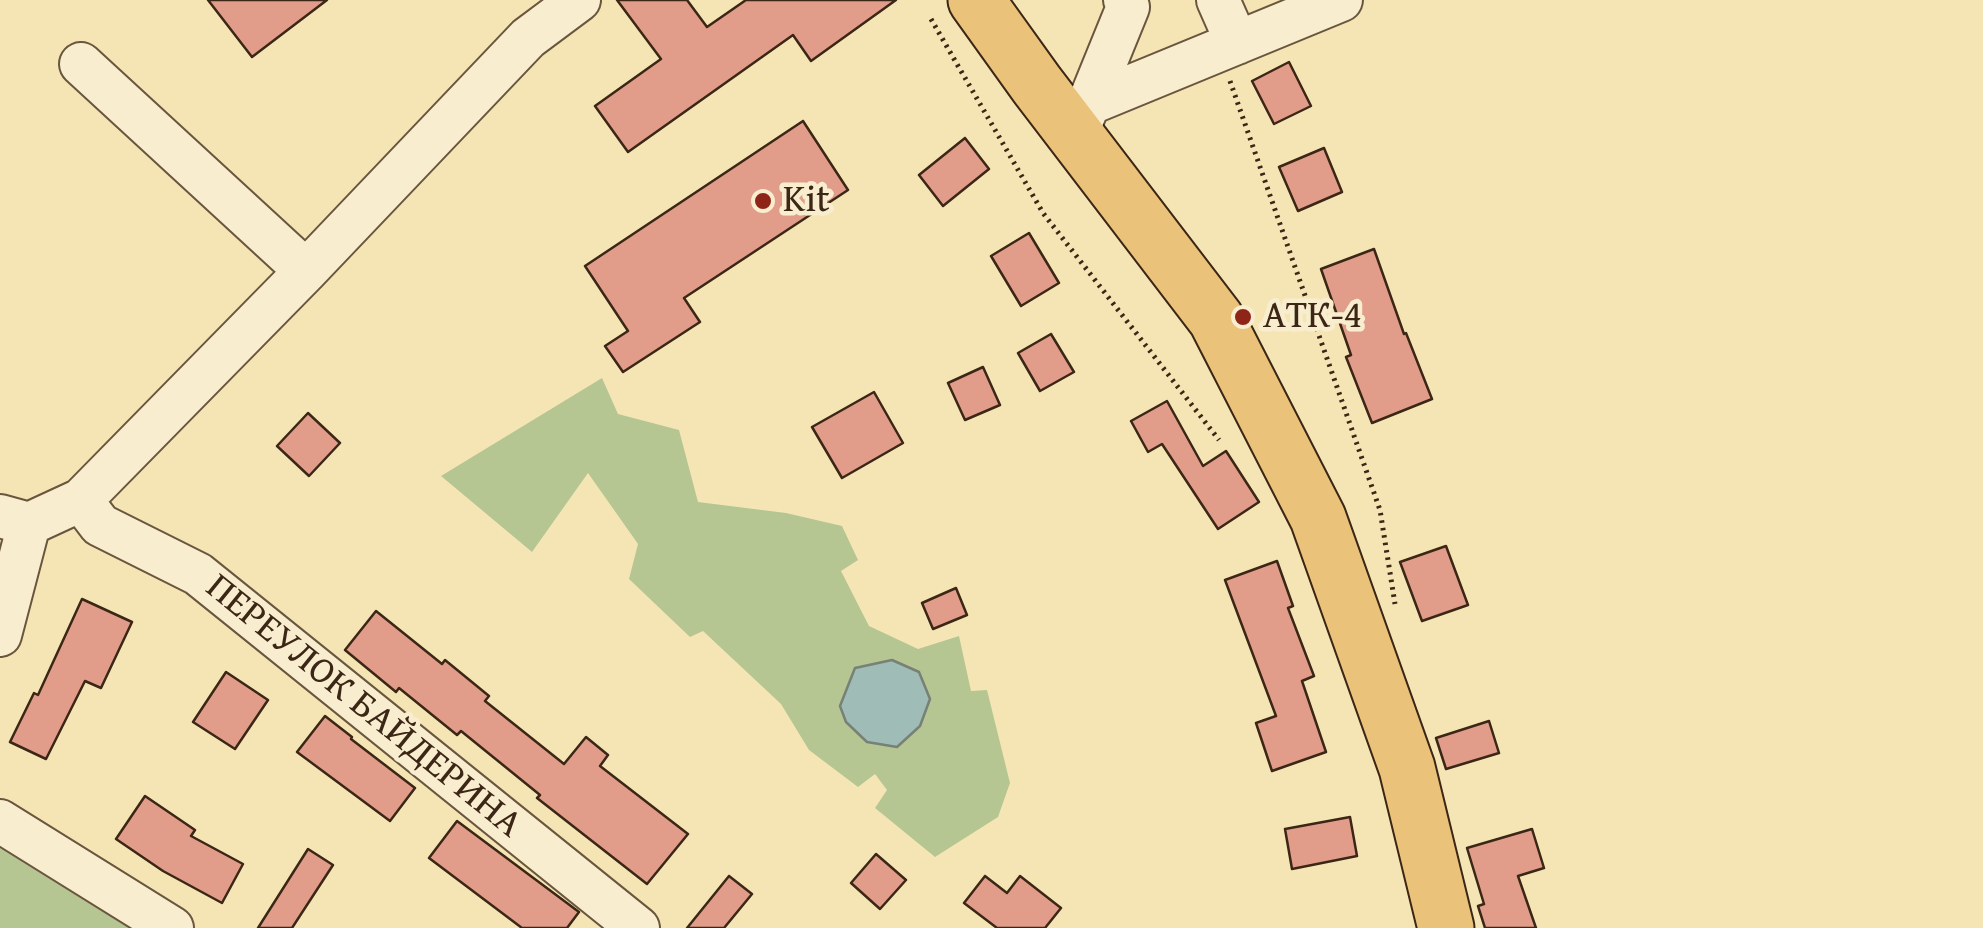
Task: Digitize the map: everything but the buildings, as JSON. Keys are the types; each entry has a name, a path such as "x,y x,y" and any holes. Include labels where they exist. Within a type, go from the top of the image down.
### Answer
{"main road":[{"path":"954,9 1082,120 1216,319 1318,518 1407,768 1446,928"}],"street":[{"path":"0,635 15,520 80,500 528,38 580,0"},
{"path":"1082,120 1128,7 1125,0"},
{"path":"1218,0 1228,46"},
{"path":"1082,120 1228,46 1342,0"},
{"path":"81,64 306,270"},
{"name":"ПЕРЕУЛОК БАЙДЕРИНА","path":"80,500 100,525 198,574 638,928"},
{"path":"0,820 172,928"}],"path":[{"path":"954,9 1042,212 1220,440"},
{"path":"1228,46 1380,510 1397,614"}],"green space":[{"path":"602,378 618,414 679,430 698,502 786,513 842,526 858,560 841,571 869,626 918,649 959,636 971,691 987,690 1010,783 998,817 935,857 875,808 887,790 875,774 858,787 809,750 781,704 703,631 690,637 629,579 638,544 588,473 532,552 441,476"},
{"path":"0,841 149,928 0,928"}],"water":[{"path":"892,660 919,672 930,699 920,726 897,747 867,742 846,722 840,706 855,668"}],"place":[{"name":"Kit","path":"763,201"},
{"name":"АТК-4","path":"1243,317"}]}
